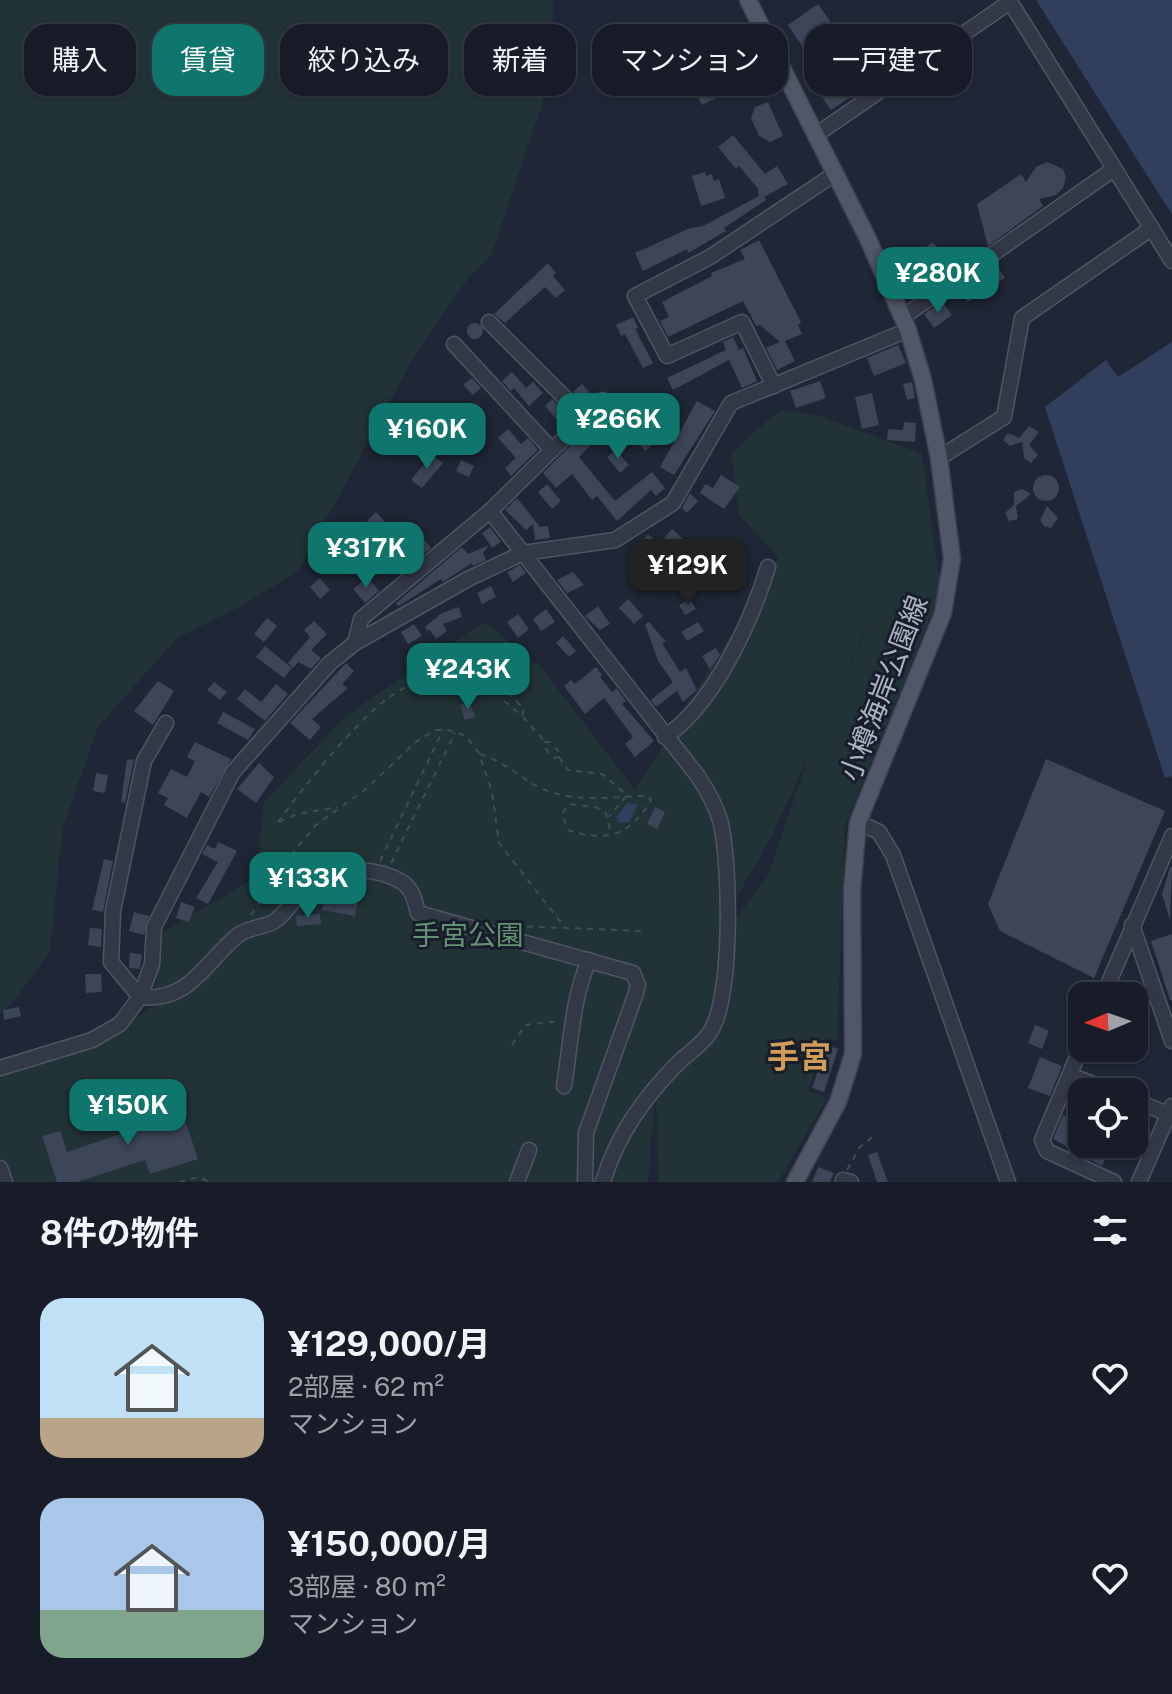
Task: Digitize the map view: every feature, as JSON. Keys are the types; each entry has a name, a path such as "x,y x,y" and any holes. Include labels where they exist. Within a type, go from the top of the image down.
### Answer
{"main road":[{"name":"小樽海岸公園線","path":"748,0 836,173 905,324 923,380 950,529 951,585 943,613 858,822 852,890 853,1054 838,1102 795,1182"}],"street":[{"path":"817,134 1010,1 1172,261"},
{"path":"0,1068 92,1040 120,1024 140,997 152,964 154,927 233,772 330,663 355,643 468,579 523,553 615,540 638,526 673,503 731,403 905,324 1114,169"},
{"path":"774,386 742,322 667,356 635,296 710,257 836,173"},
{"path":"939,458 1004,417 1022,318 1152,228"},
{"path":"489,322 585,418"},
{"path":"454,344 552,450"},
{"path":"355,643 361,619 490,511 603,400"},
{"path":"490,511 714,799 722,828 727,940 721,1010 709,1034 642,1103 620,1136 603,1182"},
{"path":"665,737 691,715 713,684 761,591 768,567"},
{"path":"166,723 144,761 113,911 111,962 140,997 162,998 194,983 236,937 250,927 274,922 315,878 330,871 380,874 404,882 414,896 418,913 633,973 638,985 586,1133 585,1182"},
{"path":"858,822 879,832 893,855 1008,1182"},
{"path":"1109,982 1172,836"},
{"path":"1132,925 1172,1041"},
{"path":"564,1086 575,1013 575,992 589,960"},
{"path":"1075,1062 1042,1140 1047,1151 1114,1182"},
{"path":"1070,1075 1078,1078"},
{"path":"1139,1182 1170,1110 1148,1104"},
{"path":"517,1182 529,1150"},
{"path":"0,1168 5,1182"}],"path":[{"path":"340,807 309,811 278,822 308,778 365,721 405,686 414,685 419,693"},
{"path":"510,695 524,709 522,716"},
{"path":"504,701 522,716 545,742 544,747 554,758 559,757 568,770 602,774 627,795"},
{"path":"236,937 287,859 316,825 367,788 417,741 436,730 466,736 479,753 492,792 499,843 566,929"},
{"path":"380,874 444,730"},
{"path":"380,874 455,732"},
{"path":"479,753 498,759 536,786 587,799 648,796 651,800 626,832 611,833 581,834 568,830 562,814 569,804 586,805 608,818 611,833"},
{"path":"608,818 627,795"},
{"path":"586,805 587,799"},
{"path":"515,926 642,931"},
{"path":"512,1045 525,1025 563,1020 575,1013"},
{"path":"847,1181 860,1147 875,1135"},
{"path":"179,1182 199,1177 209,1182"}],"green space":[{"path":"0,0 553,0 553,24 464,24 464,96 545,96 491,256 469,277 415,355 299,570 243,605 177,638 98,727 63,827 50,951 16,999 0,1014"},
{"name":"手宮公園","path":"780,410 820,416 922,454 939,578 937,601 845,826 837,1040 825,1038 808,1091 827,1098 778,1182 659,1182 656,1101 664,1067 657,1074 648,1182 0,1182 0,1075 57,1059 108,1037 154,1005 161,934 256,877 264,802 346,716 484,622 542,668 635,790 779,557 739,515 731,453","holes":["868,624 869,624 815,743","809,755 768,876 723,935 722,922 771,838"]}],"water":[{"path":"1036,0 1172,0 1172,214 1166,205"},
{"path":"1172,342 1172,776 1165,778 1045,407 1106,360 1118,377"},
{"path":"627,803 638,804 629,822 620,823 616,817"}],"building":[{"path":"818,4 832,24 804,24 804,49 788,25"},
{"path":"697,96 720,96 702,105"},
{"path":"824,96 852,96 831,110"},
{"path":"768,102 783,136 770,142 759,136 751,118 755,107"},
{"path":"733,135 765,174 777,166 788,184 764,197 766,200 724,228 726,231 688,253 687,249 643,271 635,253 690,228 703,226 759,196 758,189 739,166 736,169 718,147"},
{"path":"1047,162 1063,169 1066,178 1063,188 1056,195 1039,199 1043,206 988,246 977,204 1021,174 1026,182 1036,167"},
{"path":"705,172 706,176 712,174 714,181 719,179 725,198 701,206 692,176"},
{"path":"759,240 801,322 798,325 802,334 785,341 795,361 777,370 766,348 780,342 760,325 756,326 743,301 668,337 660,321 669,317 662,302 712,276 711,273 745,259 740,250"},
{"path":"933,242 948,262 922,281 907,261"},
{"path":"548,263 556,273 553,276 565,290 556,298 545,287 505,323 494,314"},
{"path":"996,264 1005,278 968,302 959,290"},
{"path":"942,302 952,315 934,328 924,314"},
{"path":"633,317 638,328 635,329 653,363 643,368 625,334 621,336 616,325"},
{"path":"475,323 481,325 481,337 475,339 469,337 467,331 469,325"},
{"path":"733,337 739,350 743,348 757,381 742,388 729,360 673,390 667,378 726,350 723,342"},
{"path":"898,345 906,363 874,376 867,358"},
{"path":"512,372 526,388 533,382 543,393 529,406 514,388 511,391 502,381"},
{"path":"472,378 481,388 473,395 463,385"},
{"path":"820,381 826,398 796,408 790,391"},
{"path":"912,382 915,398 907,400 903,384"},
{"path":"582,384 593,396 585,404 573,392"},
{"path":"872,393 879,425 862,429 855,397"},
{"path":"552,399 571,418 562,426 545,406"},
{"path":"697,401 715,411 674,475 660,467"},
{"path":"663,402 673,416 663,423 653,410"},
{"path":"612,404 655,443 645,451 631,434 624,441 610,426 579,457 615,501 652,472 665,488 656,496 651,490 617,521 597,496 592,500 572,474 556,488 543,473"},
{"path":"904,422 916,423 915,442 887,440 888,429 903,430"},
{"path":"467,426 478,439 468,449 456,436"},
{"path":"1029,426 1039,432 1029,445 1038,455 1031,463 1024,458 1022,442 1010,446 1003,440 1008,433 1019,438"},
{"path":"508,429 521,444 528,438 538,450 511,476 505,468 516,458 498,438"},
{"path":"616,450 629,465 620,473 607,457"},
{"path":"431,455 443,463 422,488 411,480"},
{"path":"461,460 474,466 469,477 456,471"},
{"path":"721,475 740,487 724,509 700,493 705,484 713,488"},
{"path":"1046,475 1055,479 1059,488 1055,497 1046,501 1037,497 1033,488 1037,479"},
{"path":"547,484 561,501 552,509 538,492"},
{"path":"1022,489 1031,494 1016,506 1018,519 1009,521 1005,513 1014,505 1014,492"},
{"path":"690,493 698,501 687,513 682,508"},
{"path":"517,498 540,527 548,526 550,538 535,540 533,524 526,530 505,510"},
{"path":"1047,506 1058,518 1051,528 1044,526 1040,520"},
{"path":"376,512 385,522 375,530 367,521"},
{"path":"490,527 501,542 492,548 482,533"},
{"path":"415,528 431,548 419,557 413,549 404,556 395,545"},
{"path":"672,529 684,540 674,551 693,569 682,581 641,542 648,534 659,544"},
{"path":"379,545 386,554 373,565 366,557"},
{"path":"489,545 483,553 486,560 473,566 472,563 443,582 441,579 399,606 396,603 462,547 468,554"},
{"path":"520,565 526,573 513,582 507,572"},
{"path":"719,567 733,580 723,590 709,578"},
{"path":"573,572 584,585 567,593 557,580"},
{"path":"368,577 379,591 365,603 353,589"},
{"path":"320,578 330,590 320,599 310,587"},
{"path":"491,586 496,597 482,604 477,593"},
{"path":"628,599 643,616 634,624 619,608"},
{"path":"690,599 696,609 685,615 679,605"},
{"path":"598,606 610,624 600,630 585,616"},
{"path":"459,607 462,617 443,624 447,631 436,639 430,630 427,631 425,627 442,613"},
{"path":"546,609 555,622 541,631 533,619"},
{"path":"518,614 529,629 518,638 507,622"},
{"path":"267,618 277,626 264,642 254,634"},
{"path":"314,621 327,634 311,650 321,658 311,669 298,662 293,668 288,663 310,637 304,630"},
{"path":"649,622 666,642 662,643 680,672 686,668 697,690 683,702 677,691 656,707 651,700 673,682 658,661 645,624"},
{"path":"698,622 704,631 687,641 681,632"},
{"path":"414,624 422,636 408,644 401,632"},
{"path":"563,636 576,651 569,657 556,643"},
{"path":"265,646 292,668 284,678 256,657"},
{"path":"716,648 720,655 710,669 702,656"},
{"path":"346,663 354,671 342,684 348,688 312,719 321,727 310,740 290,723"},
{"path":"596,667 602,675 600,677 612,692 616,688 626,701 622,704 654,741 635,757 625,744 633,737 604,698 585,714 564,686 571,680 575,684"},
{"path":"158,681 174,691 153,725 134,711"},
{"path":"214,682 227,692 220,700 207,690"},
{"path":"276,684 288,694 265,721 237,699 245,689 261,702"},
{"path":"470,702 475,717 465,720 460,705"},
{"path":"223,712 255,729 248,740 217,723"},
{"path":"195,742 231,759 209,797 201,792 187,818 164,805 168,798 158,793 171,769 187,777 195,761 187,757"},
{"path":"127,759 134,760 125,803 121,802"},
{"path":"1046,759 1165,811 1094,978 1000,931 988,904"},
{"path":"259,763 274,777 256,803 237,789"},
{"path":"96,773 108,775 105,793 93,791"},
{"path":"655,807 665,812 657,829 647,824"},
{"path":"218,842 237,851 208,904 196,898 218,862 202,854 207,845 215,849"},
{"path":"104,859 113,861 103,912 92,910"},
{"path":"1172,867 1170,920 1162,894"},
{"path":"346,880 361,883 355,916 322,910 327,884"},
{"path":"181,902 195,907 189,922 176,918"},
{"path":"134,912 149,916 144,935 129,931"},
{"path":"320,914 321,924 297,926 296,916"},
{"path":"90,928 102,929 101,947 88,945"},
{"path":"1172,934 1172,1000 1170,1000 1151,941"},
{"path":"130,953 142,954 140,969 129,968"},
{"path":"85,974 101,974 102,992 86,993"},
{"path":"19,1007 21,1016 4,1020 3,1010"},
{"path":"1035,1025 1049,1031 1042,1049 1028,1043"},
{"path":"827,1045 838,1049 824,1092 812,1088"},
{"path":"1040,1057 1062,1066 1050,1096 1028,1088"},
{"path":"178,1099 198,1159 150,1174 145,1160 77,1182 57,1182 42,1136 60,1131 67,1152 136,1129 131,1114"},
{"path":"1063,1115 1068,1118 1068,1147 1053,1139"},
{"path":"877,1152 888,1182 877,1182 868,1155"},
{"path":"1087,1158 1106,1158 1102,1166"},
{"path":"818,1167 834,1173 830,1182 812,1182"}],"district":[{"name":"手宮","path":"799,1056"}]}
